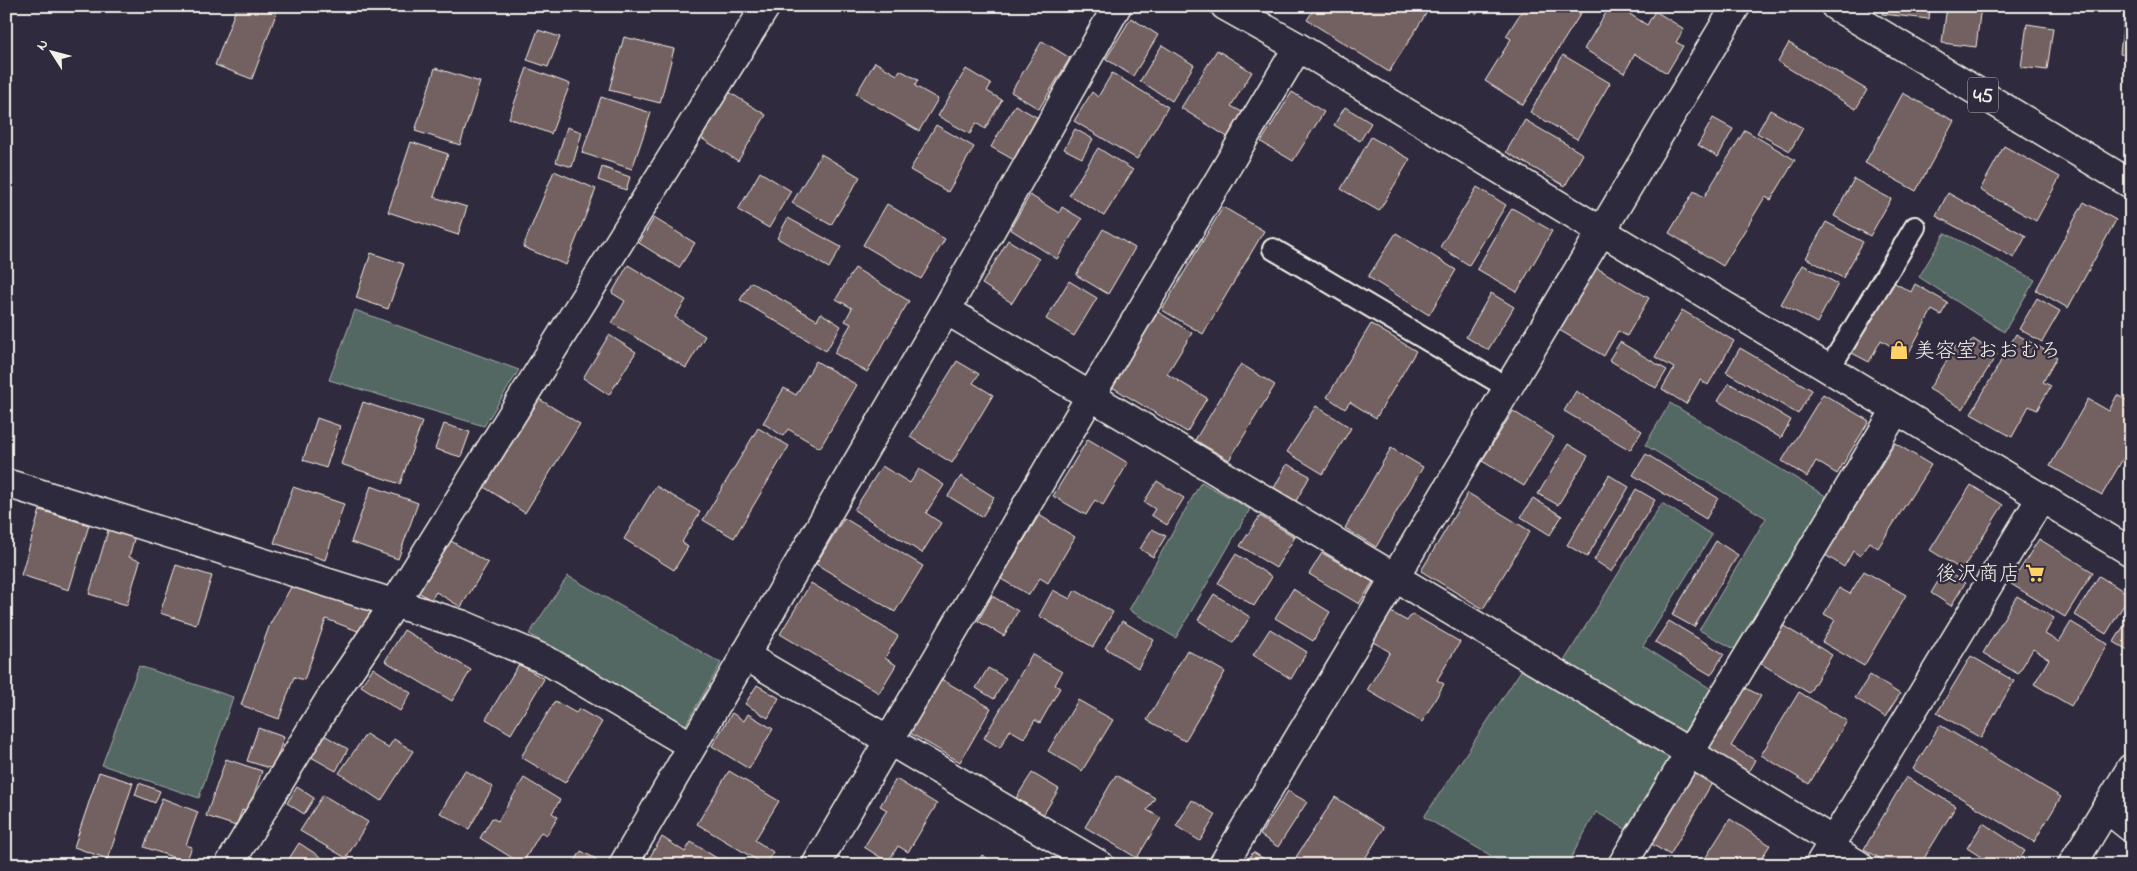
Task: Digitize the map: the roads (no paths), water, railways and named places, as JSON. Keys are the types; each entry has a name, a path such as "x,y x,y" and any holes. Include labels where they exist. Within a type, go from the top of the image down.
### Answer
{"street":[{"path":"229,865 328,702 395,603 766,6"},
{"path":"622,865 946,310 1117,6"},
{"path":"1225,6 1602,231 2131,552"},
{"path":"1223,865 1736,6"},
{"name":"45","path":"1835,6 2131,184"},
{"path":"816,865 1090,397 1298,48"},
{"path":"946,310 1690,753 1827,851 1859,865"},
{"path":"1622,865 1896,410"},
{"path":"6,483 462,624 546,660 692,746"},
{"path":"1827,851 2041,498"},
{"path":"744,655 1100,865"},
{"path":"2072,865 2131,768"},
{"path":"2106,808 2131,828"}],"lane":[{"path":"1830,369 1915,227"},
{"path":"1273,249 1508,388"}],"place":[{"name":"美容室おおむろ","path":"1899,350"},
{"name":"後沢商店","path":"2035,573"}]}
